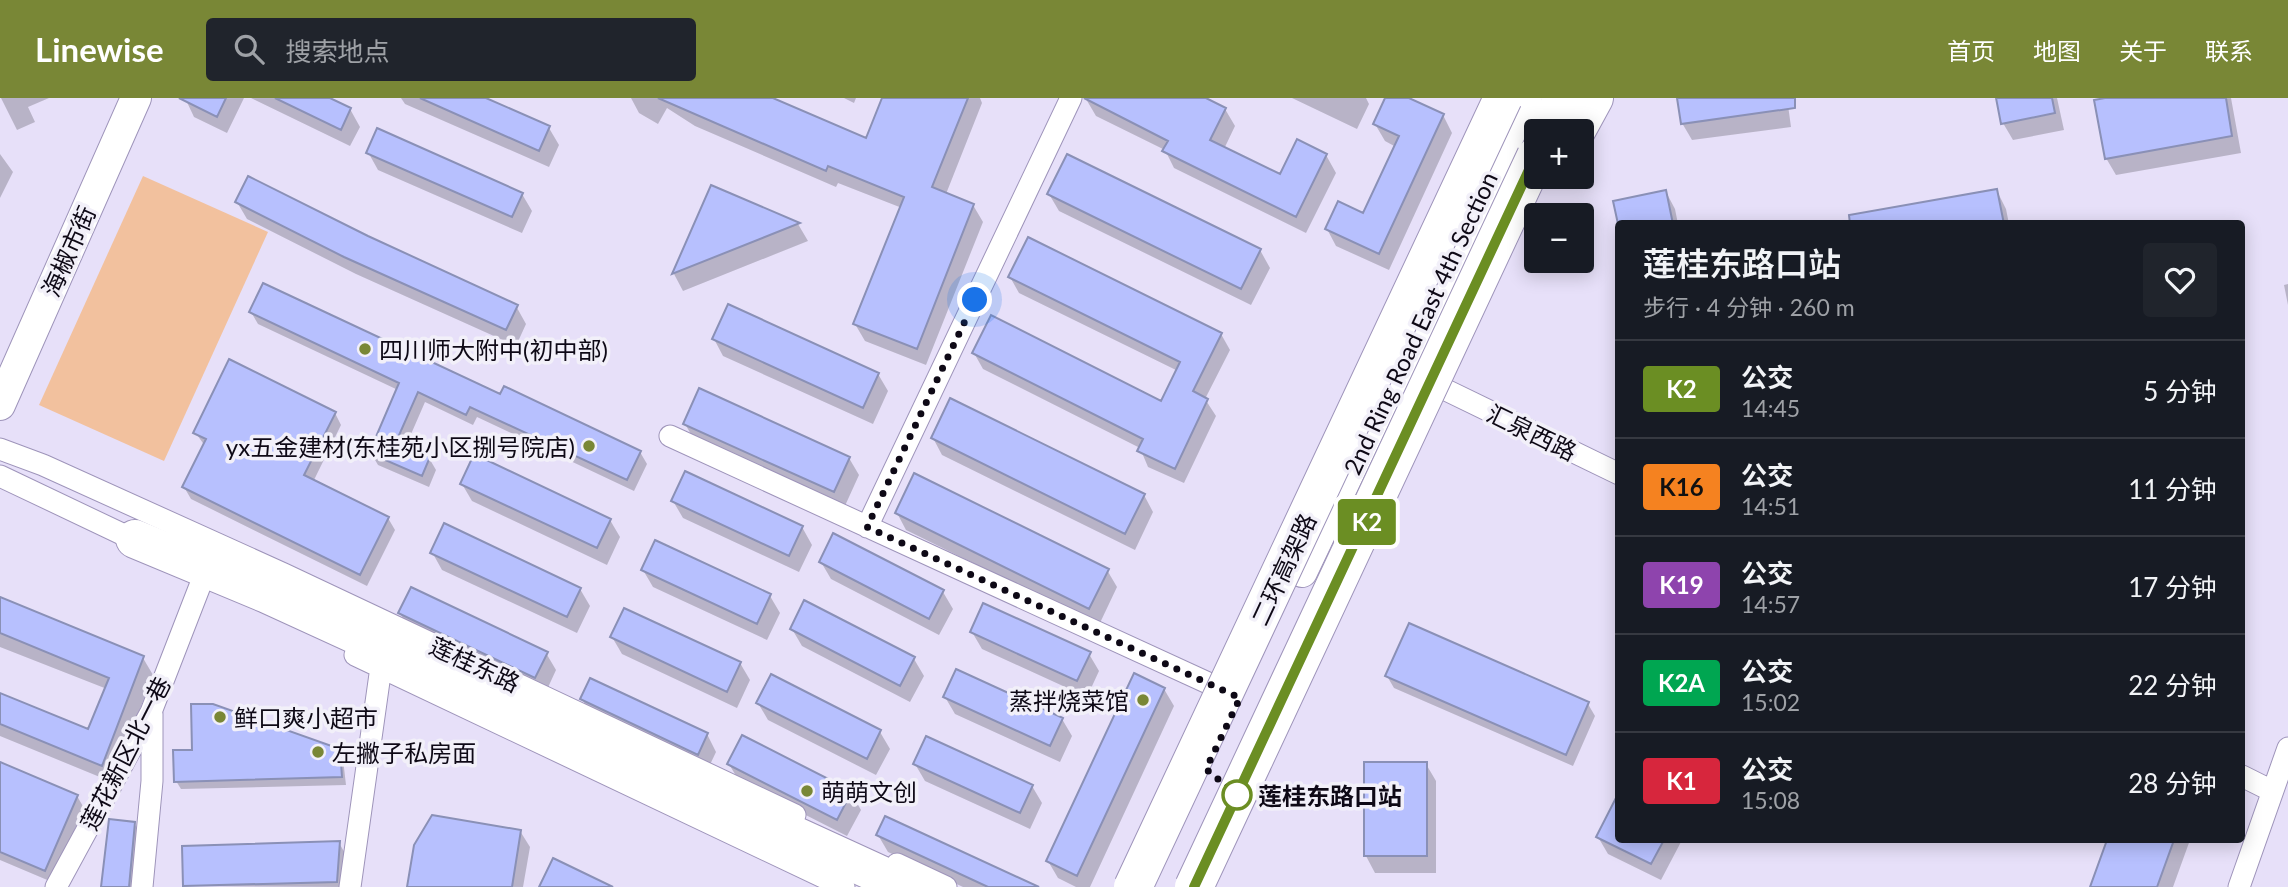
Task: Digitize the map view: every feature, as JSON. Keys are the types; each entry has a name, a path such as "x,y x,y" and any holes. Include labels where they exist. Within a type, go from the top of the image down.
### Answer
{"highway":[{"path":"1426,378 1423,234 1486,98"},
{"name":"二环高架路","path":"1133,887 1503,98"},
{"path":"1553,119 1563,98"},
{"path":"1583,119 1594,98"},
{"path":"1194,887 1426,378 1524,180"},
{"path":"1426,378 1540,189"},
{"path":"135,539 267,594 907,887"}],"main road":[{"name":"海椒市街","path":"0,405 136,98"},
{"name":"2nd Ring Road East 4th Section","path":"1186,887 1426,378 1527,98"},
{"path":"1571,119 1581,98"},
{"name":"2nd Ring Road East 4th Section","path":"1149,887 1240,698 1426,378"}],"street":[{"path":"867,527 1071,98"},
{"name":"汇泉西路","path":"1426,378 1615,472"},
{"path":"670,436 1240,698"},
{"name":"莲桂东路","path":"0,449 43,465 284,574 946,887"},
{"name":"莲桂东路","path":"0,476 135,539 266,613 832,884"},
{"name":"莲花新区北一巷","path":"56,887 152,712 204,578"},
{"path":"350,887 381,667"},
{"path":"142,887 152,781 152,712"},
{"path":"2239,887 2288,748"},
{"path":"2245,778 2272,791"}],"shaded area":[{"path":"143,176 268,232 164,461 39,405"}],"building":[{"path":"179,98 226,98 217,117"},
{"path":"275,98 330,98 351,108 341,130"},
{"path":"420,98 486,98 550,126 539,151"},
{"path":"658,98 773,98 866,138 882,98 968,98 932,187 974,204 917,349 853,324 904,197 828,166 826,171"},
{"path":"1084,98 1206,98 1226,108 1210,140 1280,174 1297,139 1327,154 1296,217 1162,151 1168,141"},
{"path":"1385,98 1409,98 1444,114 1379,254 1325,229 1338,201 1363,213 1399,136 1373,124"},
{"path":"1677,98 1795,98 1795,108 1681,124"},
{"path":"1996,98 2052,98 2055,113 2001,124"},
{"path":"2226,98 2232,136 2105,159 2094,100"},
{"path":"377,128 523,193 512,217 366,153"},
{"path":"1067,154 1261,249 1241,289 1047,194"},
{"path":"248,176 368,236 518,305 506,330 344,257 235,202"},
{"path":"711,185 800,223 672,274"},
{"path":"1997,189 2003,220 1850,220 1849,215"},
{"path":"1666,190 1672,220 1617,220 1613,201"},
{"path":"1028,237 1222,333 1193,391 1208,399 1175,469 1137,451 1143,439 972,353 991,315 1161,401 1180,362 1008,277"},
{"path":"263,283 500,394 504,386 641,451 627,480 470,407 466,415 418,392 396,442 430,457 422,476 369,453 399,383 249,312"},
{"path":"728,304 879,373 863,408 712,339"},
{"path":"229,359 336,412 304,475 389,517 360,575 182,487 206,439 193,433"},
{"path":"699,388 850,457 834,492 683,424"},
{"path":"950,398 1145,494 1125,534 931,438"},
{"path":"474,454 611,519 597,548 460,484"},
{"path":"685,471 803,526 789,556 671,501"},
{"path":"914,473 1109,569 1089,609 895,513"},
{"path":"444,523 581,588 567,617 430,553"},
{"path":"833,533 944,590 929,619 819,562"},
{"path":"655,540 771,594 757,624 641,570"},
{"path":"411,587 548,652 535,678 398,613"},
{"path":"0,597 144,656 102,766 0,724 0,693 88,729 109,678 0,633"},
{"path":"804,600 915,657 900,686 790,629"},
{"path":"983,603 1091,652 1077,681 970,632"},
{"path":"624,608 741,662 727,692 610,637"},
{"path":"1409,623 1589,702 1566,755 1385,676"},
{"path":"956,669 1063,718 1050,746 943,697"},
{"path":"1134,673 1165,688 1077,876 1046,861"},
{"path":"771,674 881,730 867,759 756,703"},
{"path":"590,678 708,733 698,755 580,699"},
{"path":"191,704 213,704 340,749 342,777 174,782 173,750 192,750"},
{"path":"742,735 852,791 837,820 727,764"},
{"path":"926,736 1033,785 1020,813 913,764"},
{"path":"0,762 78,795 45,871 0,852"},
{"path":"1364,762 1427,762 1427,856 1364,856"},
{"path":"1615,800 1615,843 1662,843 1651,864 1596,837"},
{"path":"432,815 521,830 512,887 407,887 414,845"},
{"path":"885,816 1039,887 988,887 876,835"},
{"path":"109,819 135,822 129,887 101,887"},
{"path":"340,841 337,882 183,886 182,846"},
{"path":"2106,843 2173,843 2157,887 2090,887"},
{"path":"553,858 613,887 539,887"}],"bus line":[{"name":"K2","path":"1194,887 1387,480 1524,181"}],"place":[{"name":"四川师大附中(初中部)","path":"365,349"},
{"name":"yx五金建材(东桂苑小区捌号院店)","path":"589,446"},
{"name":"蒸拌烧菜馆","path":"1143,700"},
{"name":"鲜口爽小超市","path":"220,717"},
{"name":"左撇子私房面","path":"318,752"},
{"name":"萌萌文创","path":"807,791"},
{"name":"莲桂东路口站","path":"1237,795"}],"route":[{"path":"975,300 867,527 1240,698 1206,769 1237,795"}]}
